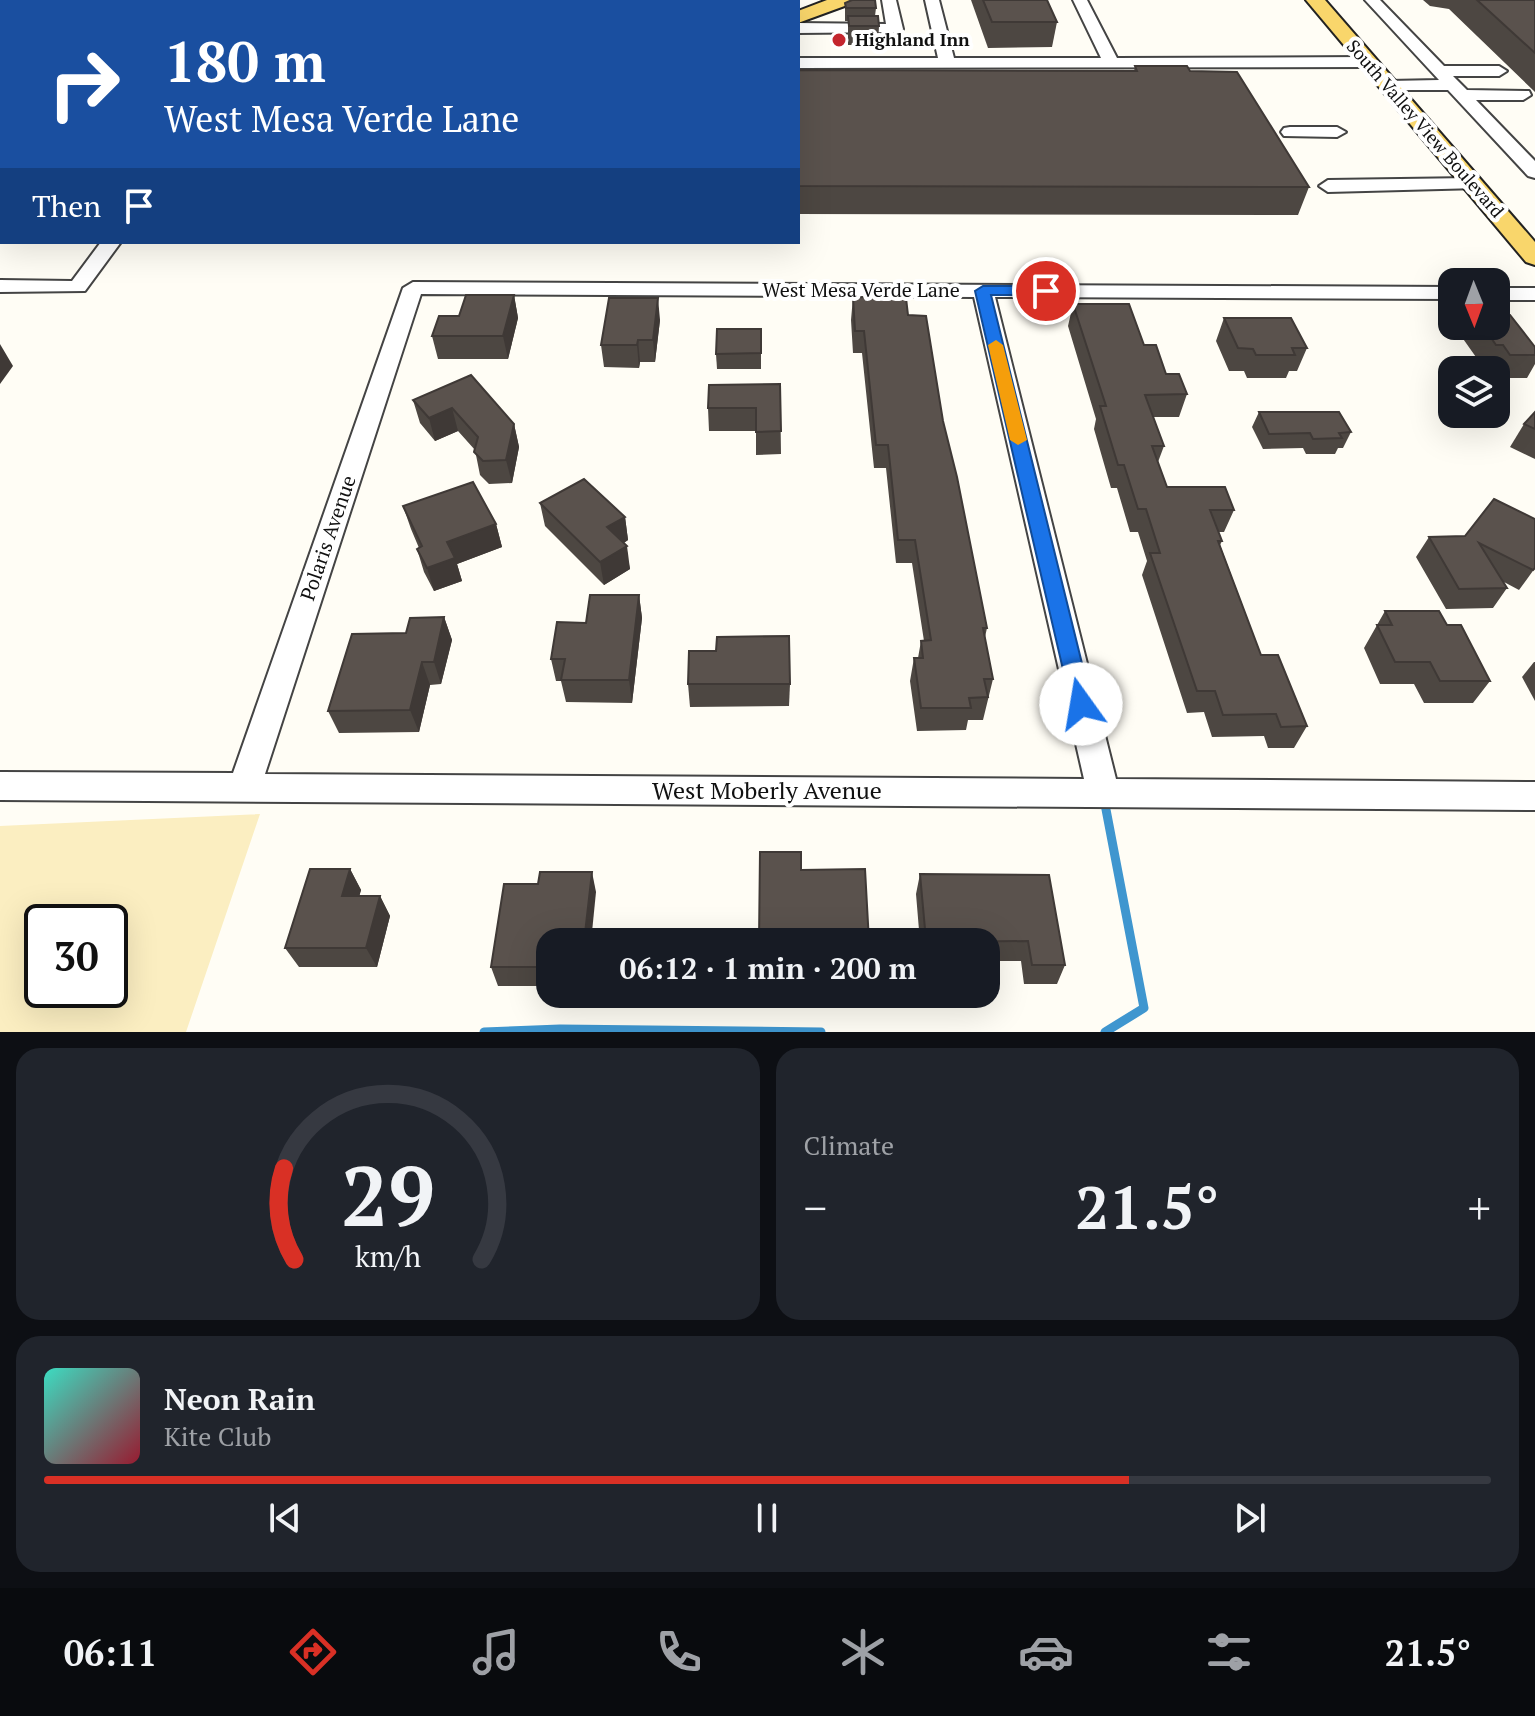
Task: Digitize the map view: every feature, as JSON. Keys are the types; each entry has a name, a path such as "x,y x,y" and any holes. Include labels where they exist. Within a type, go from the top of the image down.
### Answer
{"main road":[{"path":"800,16 844,0"},
{"name":"South Valley View Boulevard","path":"1315,0 1535,257"}],"street":[{"path":"800,28 895,29 889,0"},
{"path":"932,0 947,63"},
{"path":"1080,0 1112,63"},
{"path":"1372,0 1535,172"},
{"path":"800,63 1368,62"},
{"path":"1046,63 1058,78 1185,79 1191,76 1184,63"},
{"path":"1440,71 1499,71"},
{"path":"1389,86 1523,95"},
{"path":"1290,132 1337,132"},
{"path":"1328,186 1472,184"},
{"path":"0,286 78,287 110,244"},
{"name":"West Mesa Verde Lane","path":"413,288 1438,293"},
{"name":"Polaris Avenue","path":"244,788 413,288"},
{"path":"983,291 1103,793"},
{"path":"1510,294 1535,294"},
{"name":"West Moberly Avenue","path":"0,786 1535,796"}],"sand":[{"path":"260,814 186,1032 0,1032 0,826"}],"building":[{"path":"875,0 876,8 846,8 845,3"},
{"path":"983,0 1047,0 1057,22 992,22"},
{"path":"1477,0 1535,0 1535,53"},
{"path":"848,16 878,16 879,26 849,26"},
{"path":"1135,66 1187,66 1190,71 1237,72 1309,187 800,186 800,70 1137,71"},
{"path":"466,295 514,295 503,336 432,336 439,316 459,316"},
{"path":"853,297 906,298 908,315 926,316 943,421 987,628 983,628 993,679 984,679 988,697 969,698 971,708 921,708 914,658 923,658 921,641 931,640 915,540 898,540 888,445 876,445 864,331 855,331"},
{"path":"609,298 658,298 653,340 638,340 637,345 601,345"},
{"path":"1073,304 1129,304 1144,345 1156,345 1166,374 1179,374 1187,394 1145,395 1164,446 1152,446 1167,487 1225,487 1234,510 1210,510 1222,541 1218,541 1261,655 1278,655 1307,726 1281,727 1276,714 1223,715 1215,691 1197,691 1150,553 1160,553 1146,509 1138,509 1124,465 1118,465 1100,406 1106,406"},
{"path":"1510,315 1535,347 1535,355 1510,355 1503,345 1496,345 1493,340 1510,340"},
{"path":"1224,318 1291,318 1307,348 1292,348 1295,355 1256,355 1253,349 1238,348"},
{"path":"717,329 761,329 761,353 716,354"},
{"path":"471,375 514,424 506,460 483,461 474,452 478,437 452,408 429,418 413,400"},
{"path":"780,384 781,431 756,432 756,408 708,408 709,385"},
{"path":"1259,412 1339,412 1351,432 1339,433 1342,438 1313,439 1310,433 1269,434"},
{"path":"1535,412 1535,429 1524,424"},
{"path":"584,479 625,517 607,527 627,546 600,562 540,503"},
{"path":"473,482 496,524 447,542 455,558 427,568 417,549 422,546 403,506"},
{"path":"1494,499 1535,519 1535,568 1533,570 1479,543 1507,588 1459,589 1429,537 1465,536"},
{"path":"590,595 639,595 629,680 561,680 565,659 551,659 557,622 586,623"},
{"path":"1385,611 1439,611 1447,625 1461,625 1490,681 1440,681 1430,662 1395,662 1377,625 1392,625"},
{"path":"444,617 434,662 422,662 410,710 328,711 352,634 406,633 410,618"},
{"path":"789,636 790,684 688,684 689,651 716,651 717,637"},
{"path":"760,852 801,852 801,870 865,869 868,928 759,928"},
{"path":"310,869 350,869 342,896 380,896 366,948 285,948"},
{"path":"540,872 592,872 586,928 536,928 536,967 491,967 504,884 538,884"},
{"path":"920,874 1049,875 1065,965 1032,965 1028,941 1000,941 1000,928 925,928"}],"waterway":[{"path":"1104,799 1144,1008 1105,1032"},
{"path":"484,1032 560,1029 821,1032"}],"slow traffic":[{"path":"996,345 1018,440"}],"place":[{"name":"Highland Inn","path":"839,40"}],"route":[{"path":"1046,291 983,291 1081,704"}]}
